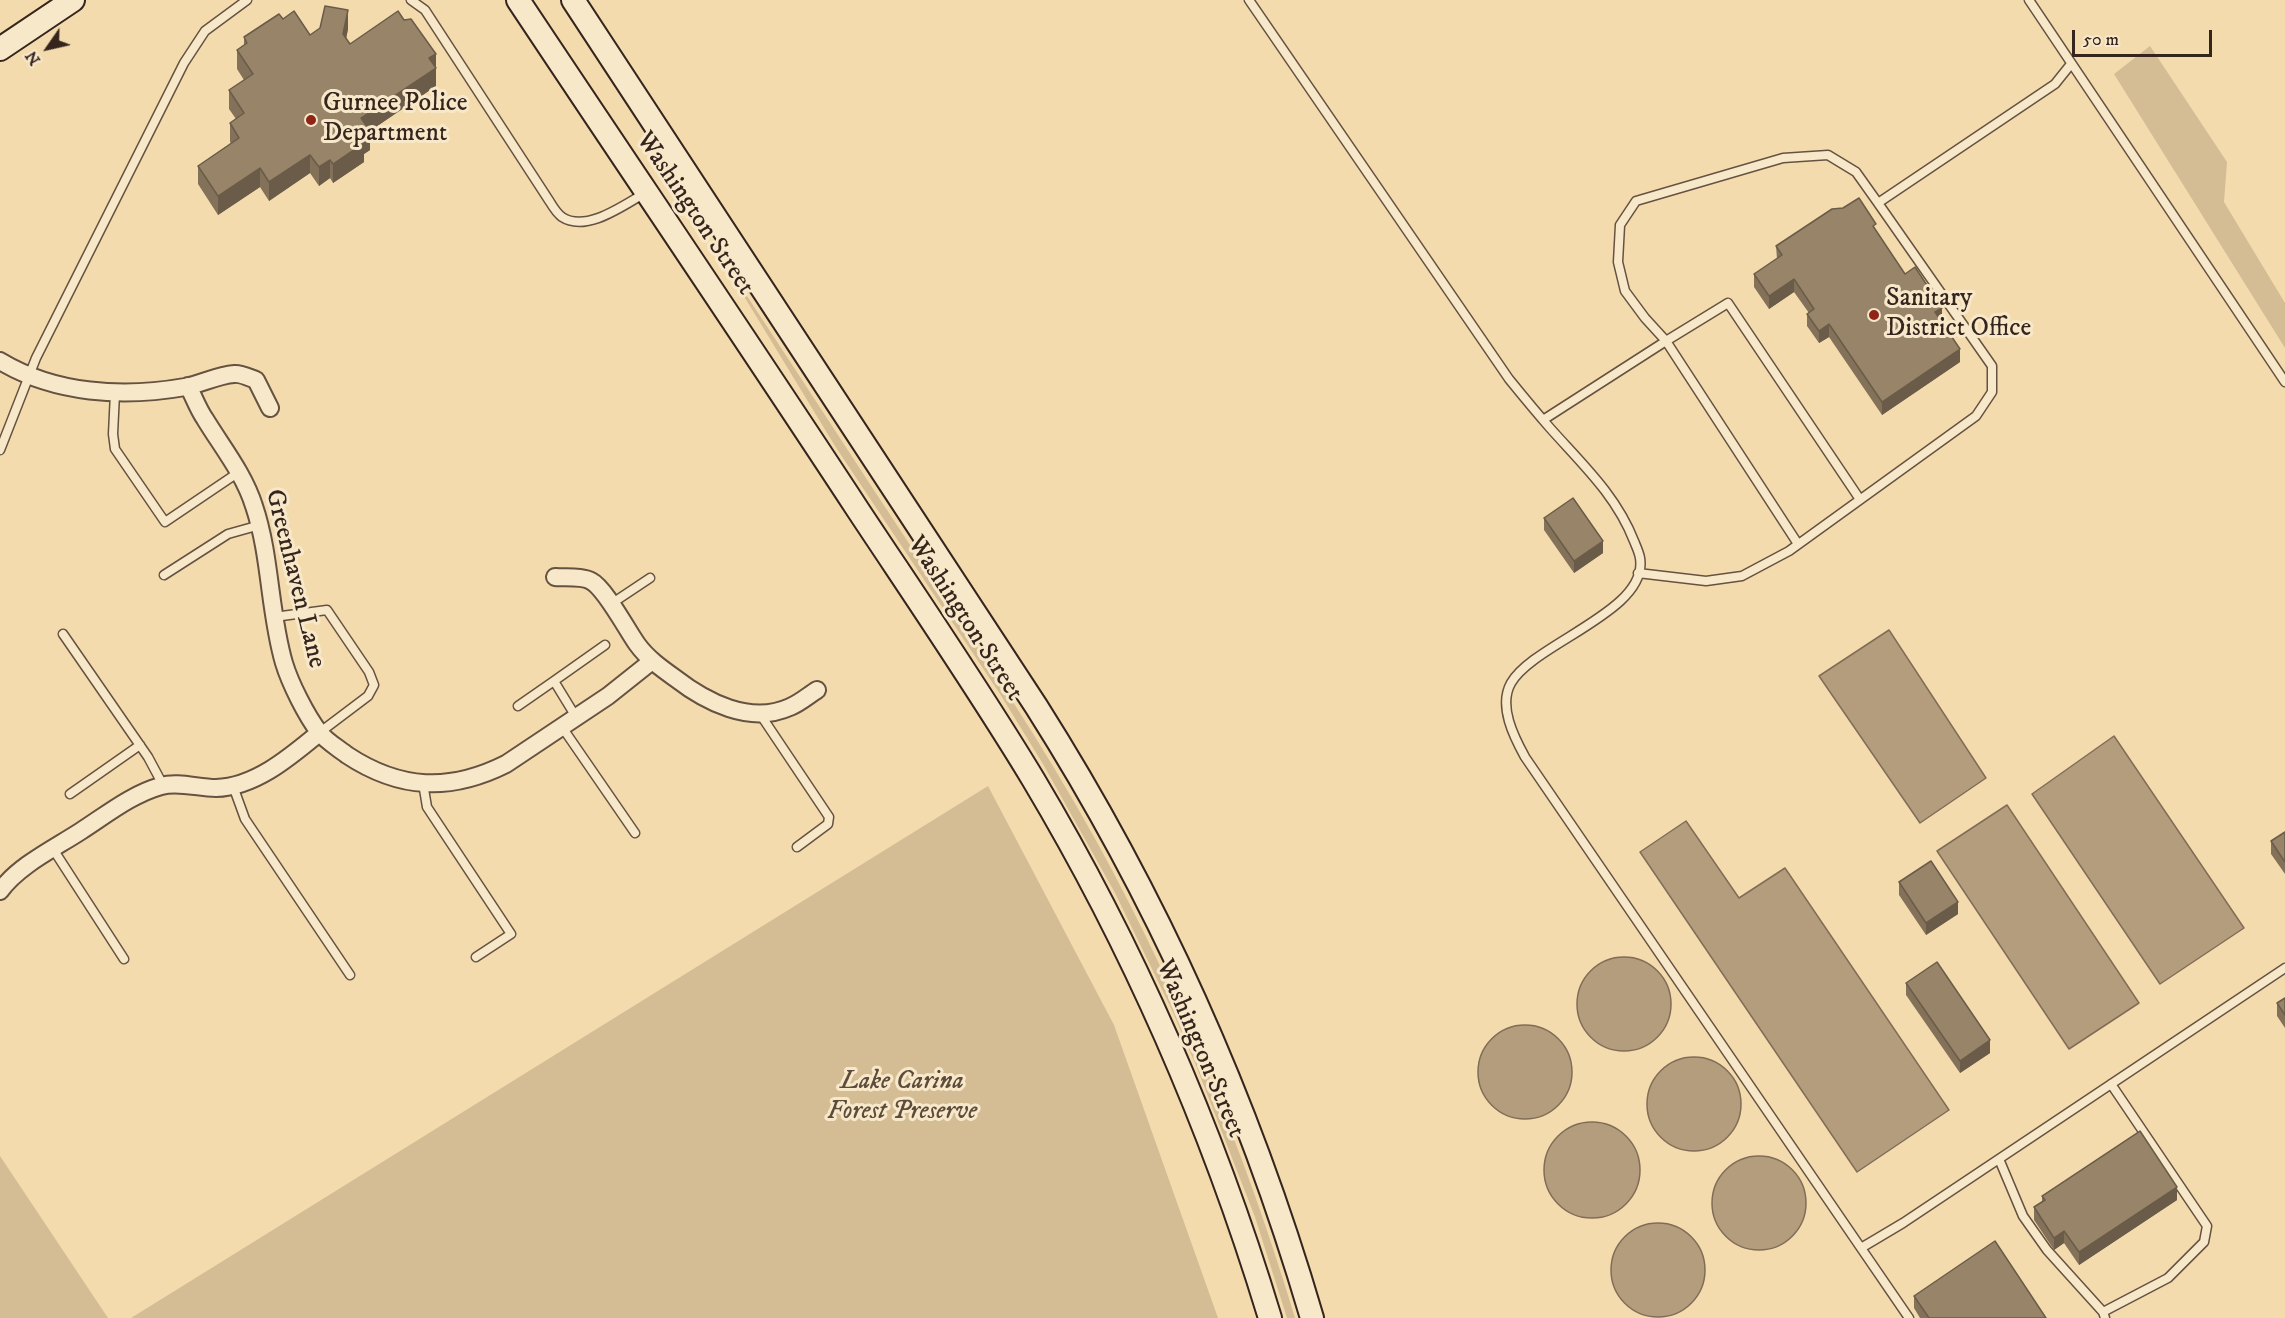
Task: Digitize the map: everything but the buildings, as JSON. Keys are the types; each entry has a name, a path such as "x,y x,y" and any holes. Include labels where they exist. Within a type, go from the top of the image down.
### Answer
{"main road":[{"path":"0,48 73,0"},
{"name":"Washington Street","path":"518,0 831,468 993,714 1035,782 1113,925 1175,1058 1235,1207 1269,1318"},
{"name":"Washington Street","path":"573,0 1036,706 1089,794 1148,904 1214,1045 1273,1198 1312,1318"}],"street":[{"path":"0,361 29,374 68,386 115,393 151,392 188,386 235,374 256,380 270,408"},
{"name":"Greenhaven Lane","path":"188,386 203,416 239,472 254,505 260,525 274,618 285,664 303,704 320,733 369,769 407,782 451,783 490,772 506,764 608,696 652,661"},
{"path":"555,578 590,580 600,588 639,647 652,661 689,689 714,702 737,711 760,713 789,708 818,690"},
{"path":"2,884 139,794 163,785 206,788 233,786 263,774 320,733"}],"lane":[{"path":"0,450 29,374 184,63 205,32 247,0"},
{"path":"411,0 425,10 562,217 577,222 593,221 646,193"},
{"path":"1249,0 1509,379 1543,420 1592,472 1625,518 1640,559 1636,584 1611,609 1532,661 1510,684 1506,707 1513,735 1531,766 1909,1318"},
{"path":"2029,0 2285,382"},
{"path":"1878,203 2055,84 2071,64"},
{"path":"1638,573 1706,581 1742,576 1798,544 1976,416 1992,392 1992,366 1856,172 1828,155 1783,158 1636,201 1620,225 1618,261 1625,291 1666,341 1798,544"},
{"path":"1543,420 1728,303 1860,498"},
{"path":"115,393 113,434 115,449 165,522 239,472"},
{"path":"164,575 228,534 260,525"},
{"path":"610,604 650,578"},
{"path":"274,618 327,610 369,672 374,685 368,696 320,733"},
{"path":"63,634 140,745 163,785"},
{"path":"518,706 605,645"},
{"path":"554,681 569,722 635,833"},
{"path":"760,713 829,817 828,824 797,847"},
{"path":"70,794 140,745"},
{"path":"423,782 427,807 511,934 476,957"},
{"path":"233,786 245,819 350,975"},
{"path":"53,849 124,959"},
{"path":"1861,1248 1904,1223 2285,968"},
{"path":"1999,1159 2023,1216 2047,1250 2104,1315 2168,1278 2205,1242 2207,1226 2111,1084"}],"green space":[{"path":"2150,46 2227,162 2224,202 2285,303 2285,348 2114,74"},
{"path":"741,287 1010,697 1098,844 1156,958 1209,1076 1255,1196 1295,1318 1287,1318 1255,1217 1197,1068 1171,1008 1115,893 1043,764 1000,694 835,446 739,288"},
{"name":"Lake Carina Forest Preserve","path":"988,786 1114,1025 1218,1318 131,1318"},
{"path":"0,1156 108,1318 0,1318"}],"shaded area":[{"path":"1889,630 1986,778 1920,823 1819,676"},
{"path":"2114,736 2244,928 2160,984 2032,794"},
{"path":"2007,805 2139,1003 2069,1049 1937,851"},
{"path":"1686,821 1739,898 1785,868 1949,1110 1857,1172 1640,852"},
{"path":"1624,957 1642,961 1657,971 1667,986 1671,1004 1667,1022 1657,1037 1642,1047 1624,1051 1606,1047 1591,1037 1581,1022 1577,1004 1581,986 1591,971 1606,961"},
{"path":"1525,1025 1543,1028 1558,1039 1569,1054 1572,1072 1569,1090 1558,1105 1543,1116 1525,1119 1507,1116 1492,1105 1481,1090 1478,1072 1481,1054 1492,1039 1507,1028"},
{"path":"1694,1057 1712,1060 1727,1071 1738,1086 1741,1104 1738,1122 1727,1137 1712,1148 1694,1151 1676,1148 1661,1137 1650,1122 1647,1104 1650,1086 1661,1071 1676,1060"},
{"path":"1592,1122 1610,1126 1626,1136 1636,1152 1640,1170 1636,1188 1626,1204 1610,1214 1592,1218 1574,1214 1558,1204 1548,1188 1544,1170 1548,1152 1558,1136 1574,1126"},
{"path":"1759,1156 1777,1160 1792,1170 1802,1185 1806,1203 1802,1221 1792,1236 1777,1246 1759,1250 1741,1246 1726,1236 1716,1221 1712,1203 1716,1185 1726,1170 1741,1160"},
{"path":"1658,1223 1676,1226 1691,1237 1702,1252 1705,1270 1702,1288 1691,1303 1676,1314 1658,1317 1640,1314 1625,1303 1614,1288 1611,1270 1614,1252 1625,1237 1640,1226"}],"place":[{"name":"Gurnee Police Department","path":"311,120"},
{"name":"Sanitary District Office","path":"1874,315"}]}
